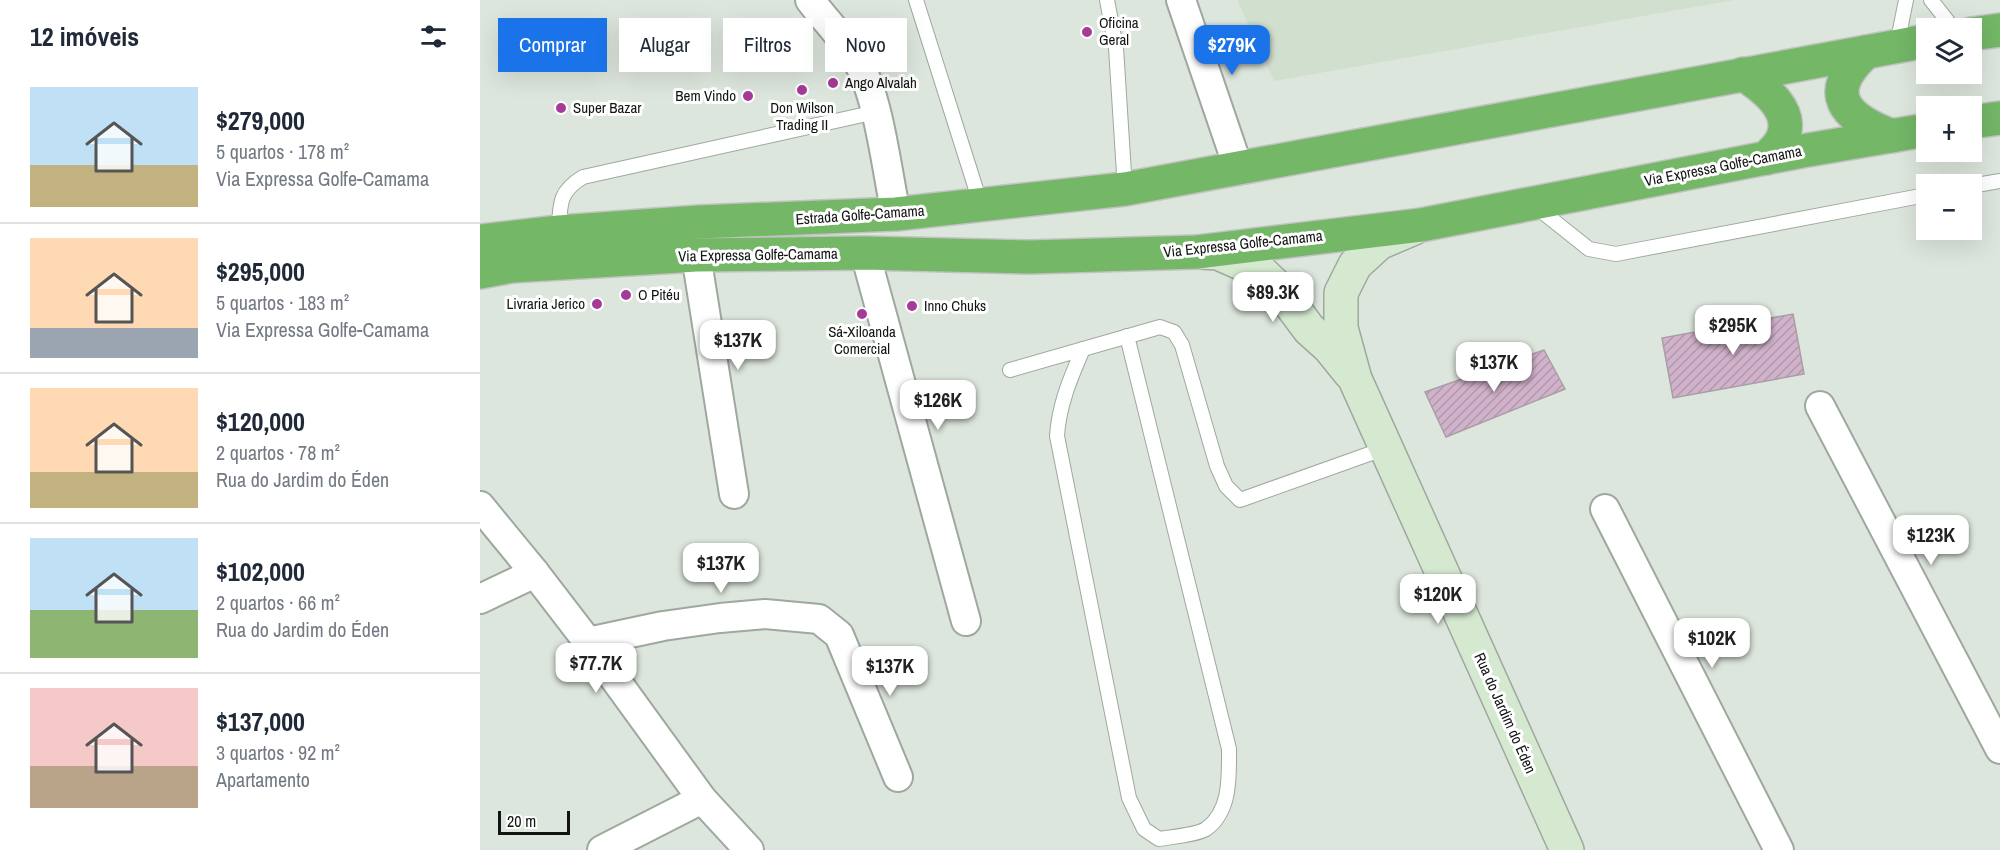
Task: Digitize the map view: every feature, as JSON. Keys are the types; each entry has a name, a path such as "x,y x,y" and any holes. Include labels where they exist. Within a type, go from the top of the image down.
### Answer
{"highway":[{"path":"1982,32 2000,30"},
{"path":"1238,167 1896,46"},
{"path":"1892,136 1874,129 1852,113 1843,100 1842,84 1854,63 1896,46"},
{"path":"1743,74 1775,99 1785,122 1783,138 1767,158"},
{"path":"1982,120 2000,118"},
{"name":"Via Expressa Golfe-Camama","path":"480,272 512,267 696,255 865,253 1031,257 1197,252 1421,225 1916,132"},
{"name":"Estrada Golfe-Camama","path":"480,241 559,232 699,222 896,214 1125,189 1238,167"}],"street":[{"path":"810,0 857,61 864,75 876,112 896,214"},
{"path":"1181,0 1238,167"},
{"path":"1354,379 1341,328 1341,293 1355,265 1379,243 1421,225"},
{"path":"1197,252 1218,253 1261,272 1280,290 1309,329 1329,347 1354,379"},
{"path":"865,253 966,621"},
{"path":"696,255 734,494"},
{"name":"Rua do Jardim do Éden","path":"1354,379 1567,850"},
{"path":"1820,406 2000,749"},
{"path":"480,506 588,642 702,799 749,850"},
{"path":"1605,509 1779,850"},
{"path":"480,599 535,573"},
{"path":"588,642 663,626 720,618 765,614 819,619 839,635 898,777"},
{"path":"602,850 702,799"}],"lane":[{"path":"916,0 981,205"},
{"path":"1107,0 1116,48 1125,189"},
{"path":"1896,46 1906,0"},
{"path":"1931,0 1945,18"},
{"path":"559,232 560,200 573,183 583,177 876,112"},
{"path":"1982,184 2000,180"},
{"path":"1531,203 1588,249 1616,254 1916,197"},
{"path":"1010,370 1160,327 1174,332 1182,345 1217,466 1226,486 1240,500 1386,448"},
{"path":"1083,349 1066,389 1058,416 1057,436 1129,798 1144,829 1159,839 1204,830 1224,805 1229,783 1229,749 1127,336"}],"shaded area":[{"path":"1237,0 1734,0 1274,81"}],"building":[{"path":"1793,314 1804,374 1673,398 1662,338"},
{"path":"1544,350 1565,389 1446,437 1425,392"}],"place":[{"name":"Oficina Geral","path":"1087,32"},
{"name":"Ango Alvalah","path":"833,83"},
{"name":"Don Wilson Trading II","path":"802,90"},
{"name":"Bem Vindo","path":"748,96"},
{"name":"Super Bazar","path":"561,108"},
{"name":"O Pitéu","path":"626,295"},
{"name":"Livraria Jerico","path":"597,304"},
{"name":"Inno Chuks","path":"912,306"},
{"name":"Sá-Xiloanda Comercial","path":"862,314"}]}
